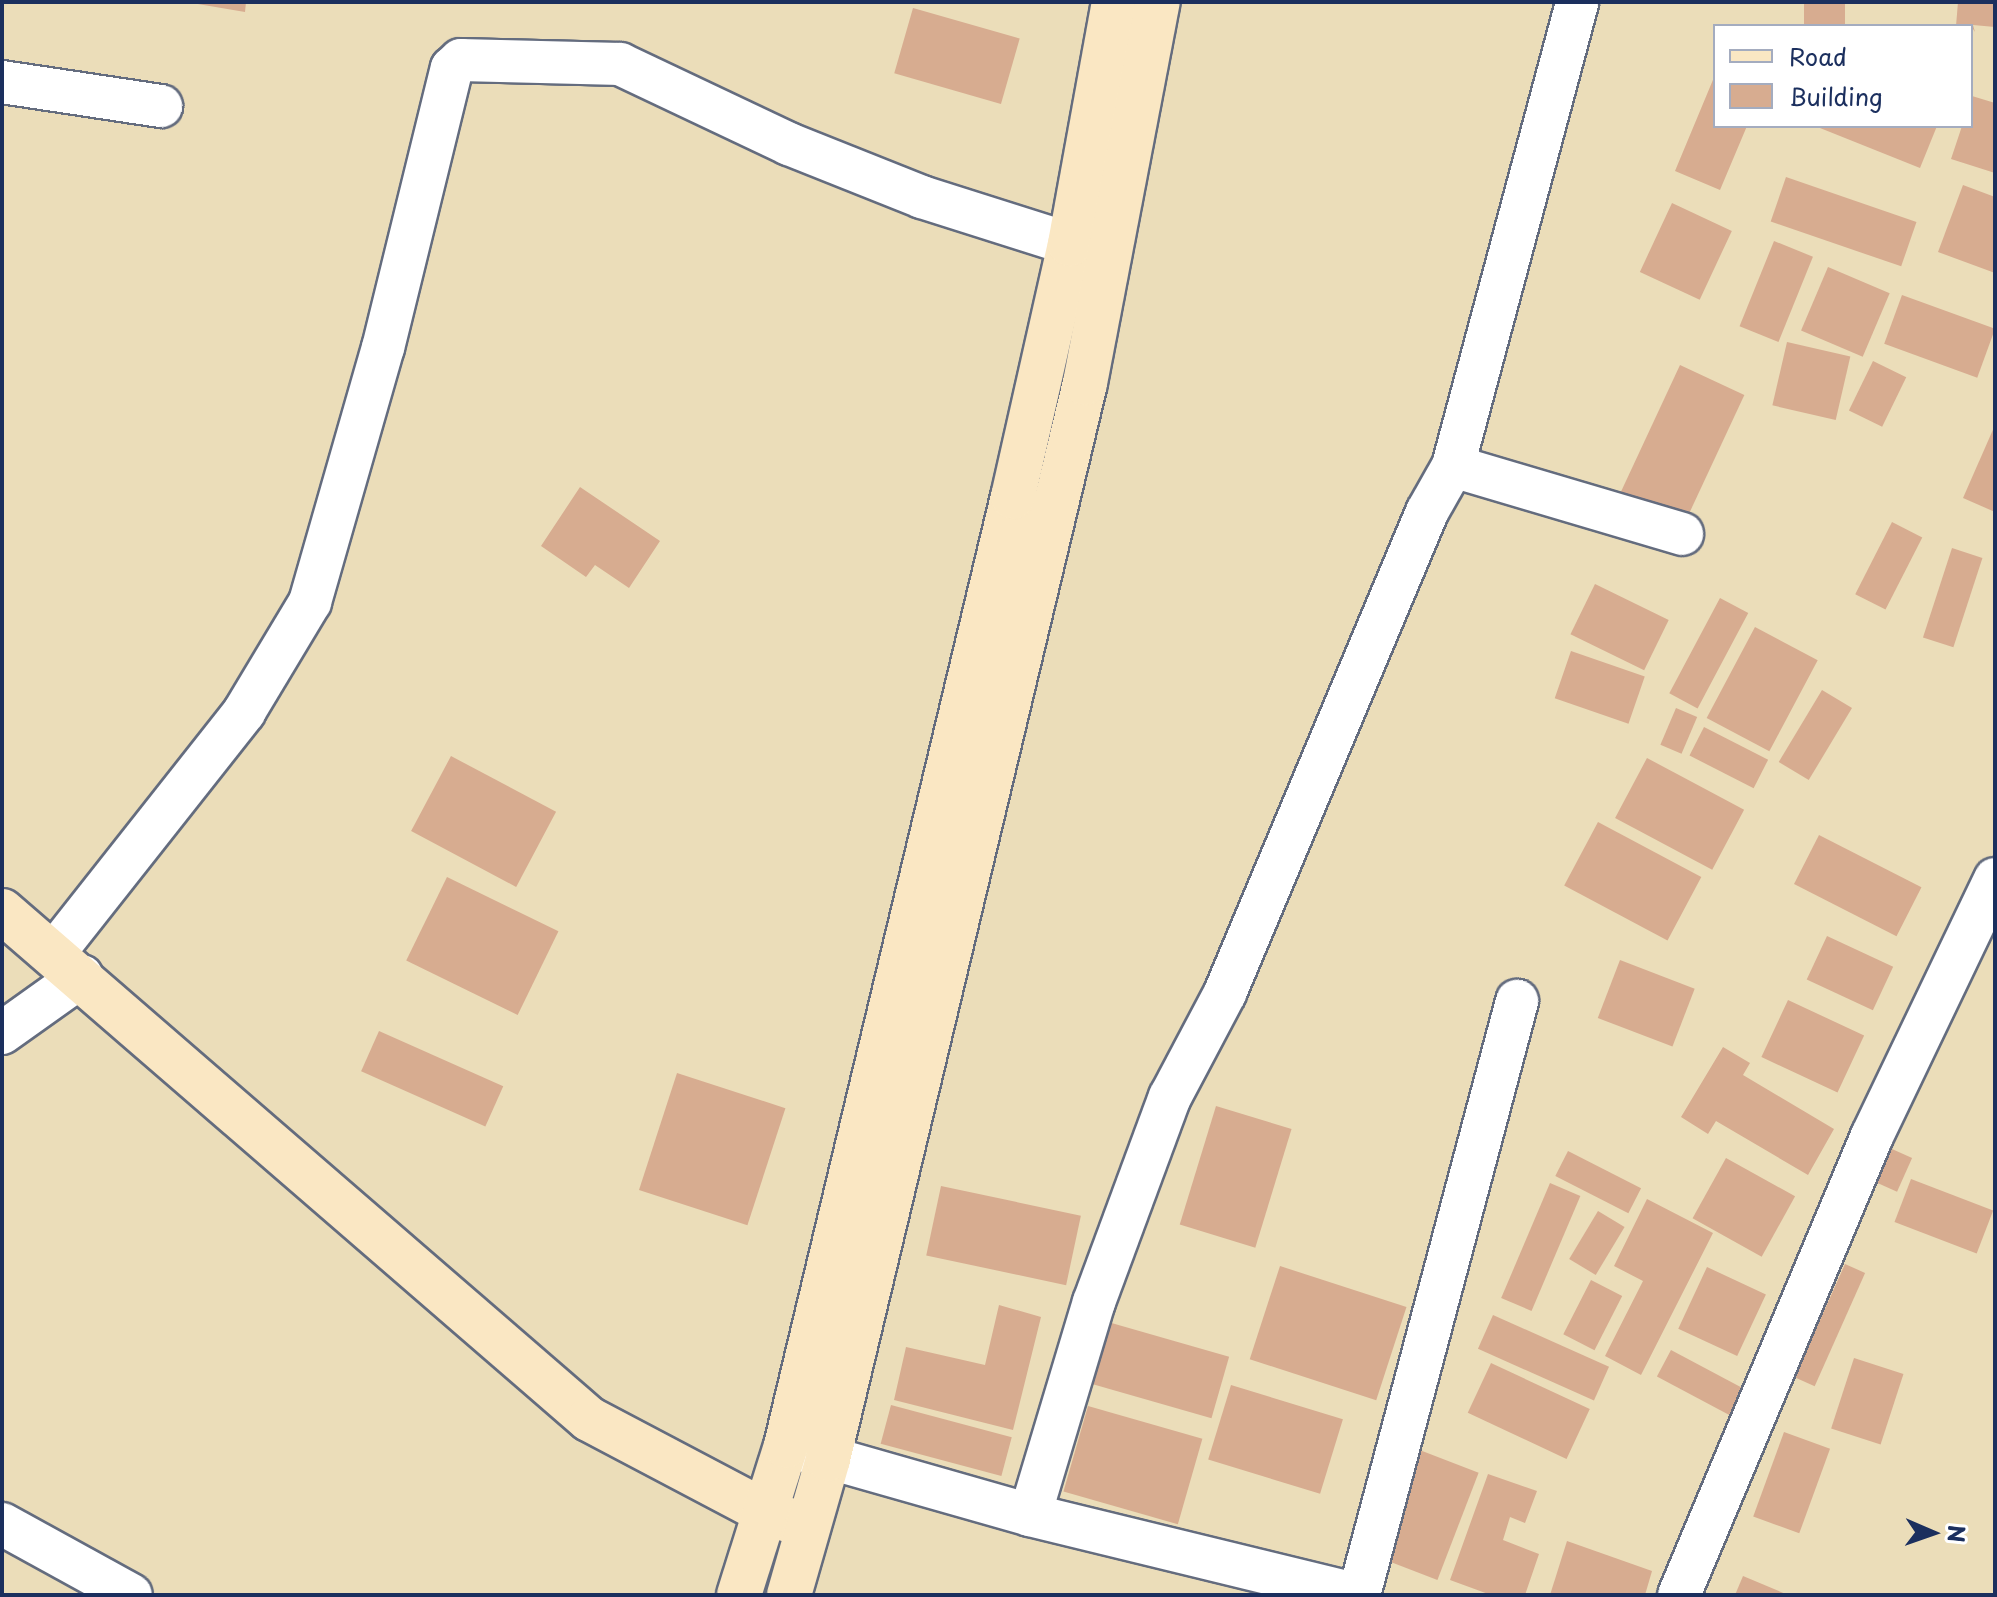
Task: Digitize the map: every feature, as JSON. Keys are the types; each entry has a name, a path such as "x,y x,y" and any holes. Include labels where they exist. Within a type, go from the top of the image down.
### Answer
{"main road":[{"path":"739,1595 786,1446 1070,244 1114,2"},
{"path":"789,1595 828,1459 1085,383 1158,2"},
{"path":"2,911 589,1419 767,1513 808,1527"}],"street":[{"path":"1030,1515 1094,1302 1170,1097 1225,993 1427,512 1453,466 1577,2"},
{"path":"2,1033 68,965 244,712 310,602 383,348 452,68 461,60 620,64 789,144 907,191 1070,244"},
{"path":"2,82 161,106"},
{"path":"1453,466 1682,534"},
{"path":"1679,1595 1872,1136 1995,879"},
{"path":"786,1446 1030,1515 1358,1595 1517,1001"},
{"path":"2,1524 131,1595"}],"building":[{"path":"186,2 246,2 245,12"},
{"path":"1804,2 1845,2 1845,24 1804,24"},
{"path":"1958,2 1995,2 1995,27 1956,24"},
{"path":"913,8 1020,39 1001,104 894,73"},
{"path":"1713,80 1713,128 1746,128 1720,190 1675,171"},
{"path":"1973,96 1995,103 1995,173 1951,159 1961,128 1973,128"},
{"path":"1820,128 1936,128 1920,168"},
{"path":"1786,177 1916,222 1901,266 1771,221"},
{"path":"1963,185 1995,197 1995,273 1938,252"},
{"path":"1672,203 1732,231 1700,300 1640,272"},
{"path":"1774,241 1813,257 1778,342 1740,326"},
{"path":"1828,267 1890,293 1863,357 1801,331"},
{"path":"1902,295 1995,329 1977,378 1884,344"},
{"path":"1787,342 1850,357 1836,420 1772,405"},
{"path":"1873,361 1906,377 1882,427 1849,410"},
{"path":"1680,365 1744,395 1685,522 1621,492"},
{"path":"1995,425 1995,512 1963,498"},
{"path":"580,487 660,541 629,588 595,565 586,577 541,546"},
{"path":"1892,522 1922,537 1886,610 1855,594"},
{"path":"1952,548 1982,558 1953,647 1923,637"},
{"path":"1595,584 1669,620 1644,670 1570,634"},
{"path":"1720,598 1748,613 1698,708 1669,693"},
{"path":"1755,627 1818,660 1769,751 1707,718"},
{"path":"1571,651 1645,676 1628,724 1555,698"},
{"path":"1822,690 1852,708 1809,780 1779,762"},
{"path":"1676,708 1697,717 1682,754 1660,745"},
{"path":"1704,727 1768,760 1754,788 1689,756"},
{"path":"451,756 556,812 516,887 411,831"},
{"path":"1647,758 1744,810 1712,870 1615,818"},
{"path":"1598,822 1701,877 1668,941 1564,886"},
{"path":"1819,835 1921,887 1896,936 1794,884"},
{"path":"447,877 558,931 518,1015 406,961"},
{"path":"1827,936 1893,967 1873,1010 1807,980"},
{"path":"1620,960 1695,989 1672,1047 1598,1018"},
{"path":"1788,1000 1864,1035 1838,1093 1761,1057"},
{"path":"379,1031 503,1086 485,1127 361,1071"},
{"path":"1723,1047 1750,1063 1743,1075 1834,1129 1808,1175 1716,1121 1708,1134 1681,1117"},
{"path":"677,1073 785,1108 747,1225 639,1190"},
{"path":"1216,1106 1292,1129 1255,1248 1180,1225"},
{"path":"1892,1149 1912,1158 1897,1192 1877,1183"},
{"path":"1568,1151 1641,1188 1628,1213 1555,1176"},
{"path":"1726,1158 1795,1196 1762,1257 1693,1218"},
{"path":"1911,1179 1993,1211 1977,1253 1895,1222"},
{"path":"1550,1183 1580,1196 1532,1311 1501,1298"},
{"path":"941,1186 1081,1216 1066,1285 926,1255"},
{"path":"1647,1199 1713,1233 1641,1375 1605,1356 1643,1281 1614,1266"},
{"path":"1598,1211 1625,1227 1596,1275 1569,1259"},
{"path":"1845,1264 1865,1273 1815,1386 1795,1377"},
{"path":"1280,1266 1406,1307 1376,1400 1250,1359"},
{"path":"1707,1267 1766,1294 1737,1356 1678,1329"},
{"path":"1591,1280 1622,1296 1594,1350 1563,1334"},
{"path":"999,1305 1041,1317 1013,1430 894,1400 906,1347 985,1365"},
{"path":"1493,1315 1609,1367 1594,1400 1478,1349"},
{"path":"1108,1322 1229,1357 1211,1418 1090,1384"},
{"path":"1671,1350 1743,1388 1729,1415 1657,1376"},
{"path":"1854,1358 1903,1374 1881,1444 1831,1428"},
{"path":"1491,1363 1590,1409 1567,1459 1468,1413"},
{"path":"1231,1385 1343,1419 1320,1494 1208,1460"},
{"path":"891,1405 1012,1437 1001,1476 881,1444"},
{"path":"1088,1406 1202,1439 1178,1524 1063,1492"},
{"path":"1784,1432 1830,1449 1799,1533 1753,1517"},
{"path":"1417,1449 1479,1473 1437,1580 1376,1556"},
{"path":"1488,1474 1537,1491 1525,1523 1510,1517 1503,1540 1539,1554 1525,1595 1491,1595 1450,1580"},
{"path":"1567,1541 1652,1571 1645,1595 1550,1595"},
{"path":"1743,1576 1788,1595 1735,1595"}]}
